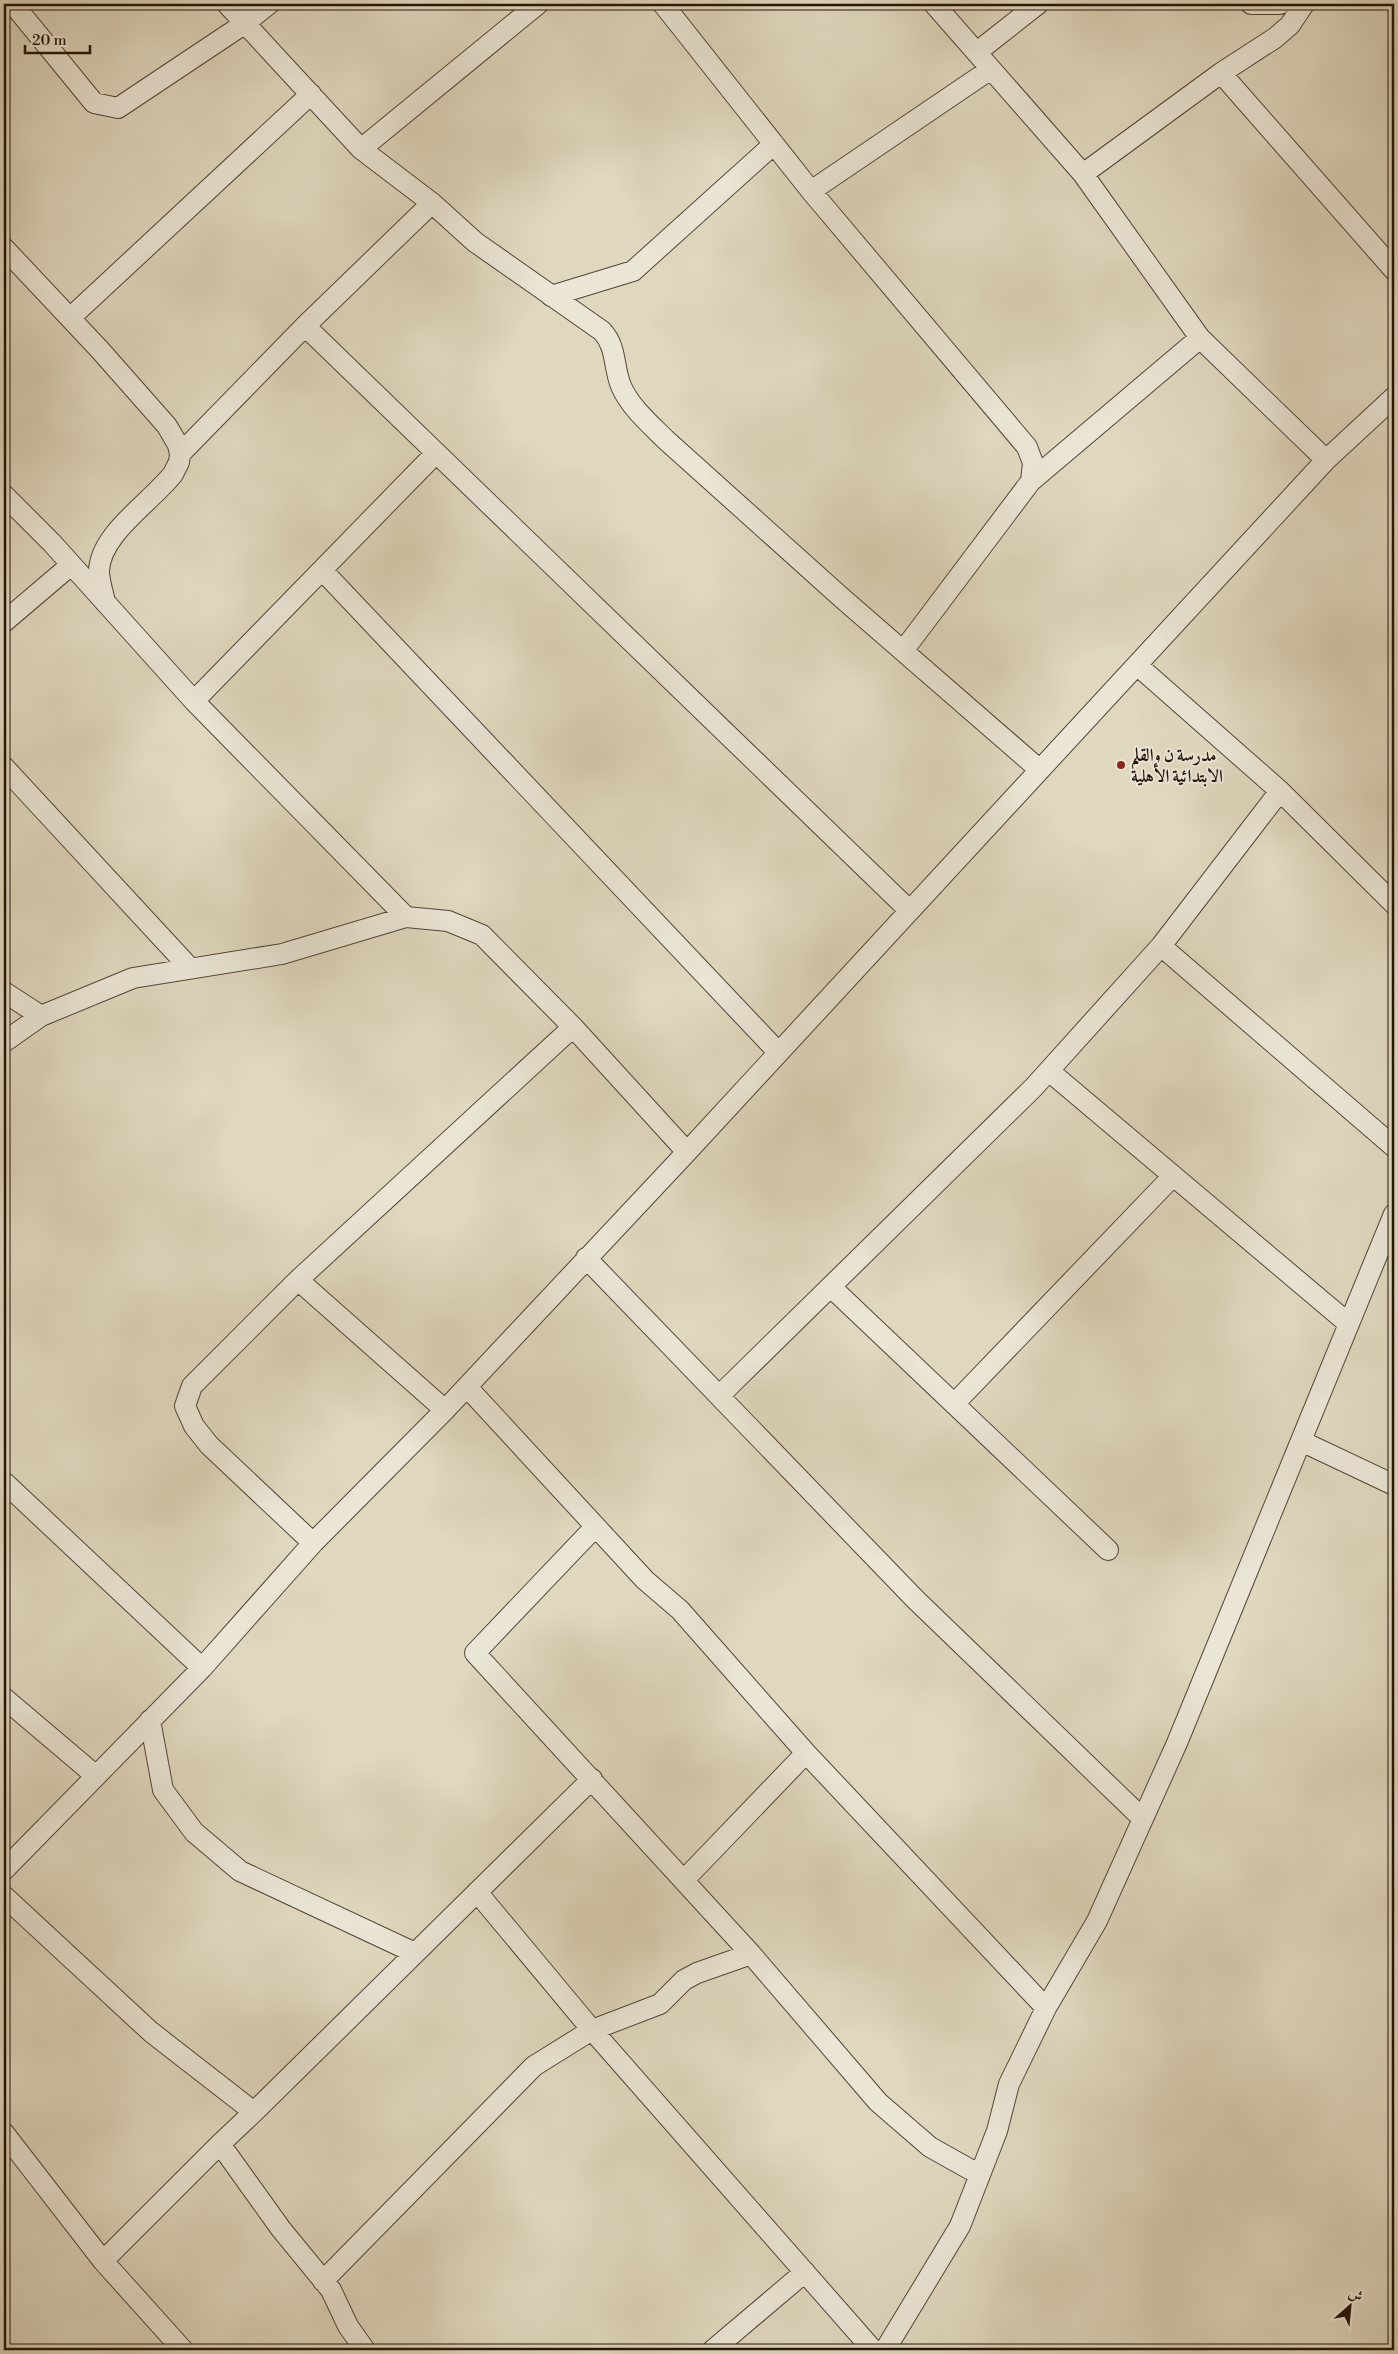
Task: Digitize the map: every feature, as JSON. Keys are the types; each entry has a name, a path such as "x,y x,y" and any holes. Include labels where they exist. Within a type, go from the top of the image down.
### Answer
{"street":[{"path":"13,4 94,103 118,108 244,24 270,4"},
{"path":"227,4 361,149 432,202 475,242 602,331 609,338 613,346 621,386 638,412 666,440 1040,770"},
{"path":"361,149 538,4"},
{"path":"663,4 811,191 1027,447 1034,463 1031,481"},
{"path":"934,4 1083,174 1200,338 1326,460"},
{"path":"977,52 1038,4"},
{"path":"1251,4 1280,4"},
{"path":"1083,174 1221,73 1275,38 1290,25 1304,4"},
{"path":"811,191 991,69"},
{"path":"1221,73 1394,270"},
{"path":"70,318 311,94"},
{"path":"551,296 633,271 774,144"},
{"path":"180,454 305,326 432,202"},
{"path":"4,248 154,410 175,438 180,454 179,462 173,474 117,532 104,550 99,572 105,603"},
{"path":"305,326 909,910"},
{"path":"903,651 1031,481 1200,338"},
{"path":"4,1870 202,1668 313,1543 445,1410 687,1152 1326,460 1394,397"},
{"path":"194,701 436,453"},
{"path":"4,494 194,701 406,917"},
{"path":"4,622 71,565"},
{"path":"322,570 778,1052"},
{"path":"1137,665 1280,791 1394,904"},
{"path":"4,767 189,968"},
{"path":"719,1396 1049,1071 1161,946 1280,791"},
{"path":"4,1042 41,1016 133,978 282,954 406,917 448,921 482,935 573,1027 687,1152"},
{"path":"1161,946 1394,1147"},
{"path":"4,992 41,1016"},
{"path":"313,1543 209,1444 194,1426 185,1406 192,1386 298,1280 573,1027"},
{"path":"1049,1071 1349,1324"},
{"path":"954,1404 1173,1176"},
{"path":"885,2350 956,2234 997,2131 1009,2084 1046,2008 1098,1921 1142,1818 1177,1743 1394,1214"},
{"path":"586,1258 915,1599 1142,1818"},
{"path":"298,1280 445,1410"},
{"path":"831,1286 1108,1550"},
{"path":"466,1387 645,1580 680,1610 806,1753 1046,2008"},
{"path":"1301,1441 1394,1485"},
{"path":"4,1482 202,1668"},
{"path":"595,1527 476,1653 751,1954 878,2102 930,2147 980,2175"},
{"path":"4,1698 96,1776"},
{"path":"150,1720 163,1790 194,1832 240,1871 415,1953"},
{"path":"684,1880 806,1753"},
{"path":"103,2262 220,2144 592,1779"},
{"path":"477,1892 592,2030 873,2350"},
{"path":"4,1896 151,2032 254,2112"},
{"path":"323,2281 534,2066 592,2030 660,2004 684,1980 697,1973 751,1954"},
{"path":"4,2133 103,2262 183,2350"},
{"path":"220,2144 282,2229 332,2290 348,2326 365,2350"},
{"path":"713,2350 805,2272"}],"place":[{"name":"مدرسة ن والقلم الابتدائية الأهلية","path":"1121,765"}]}
